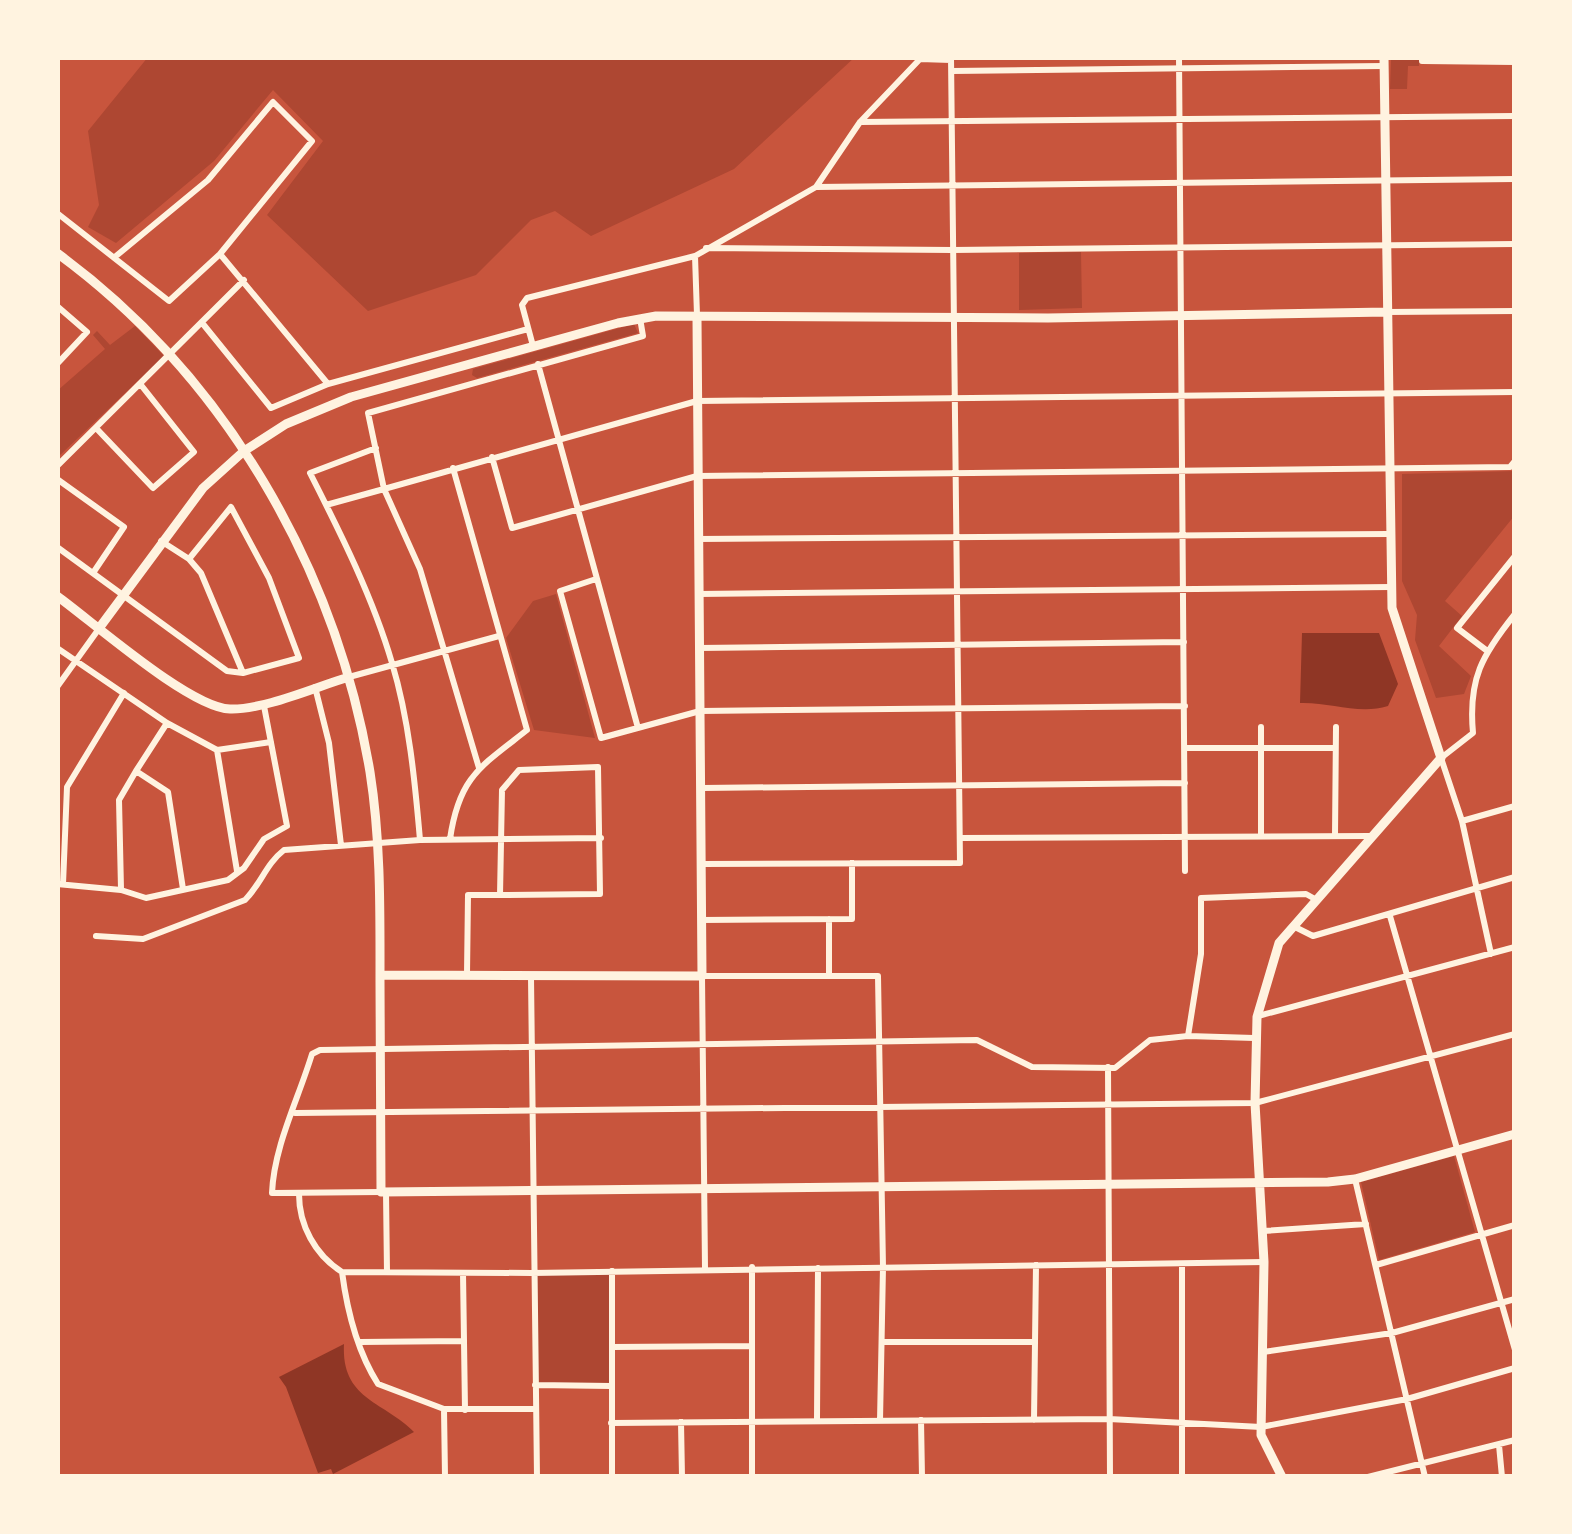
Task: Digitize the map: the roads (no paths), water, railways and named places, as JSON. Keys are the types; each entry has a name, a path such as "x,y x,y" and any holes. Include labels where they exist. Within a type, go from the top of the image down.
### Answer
{"street":[{"path":"1179,57 1185,871"},
{"path":"1422,57 1422,61 1515,62"},
{"path":"533,346 522,305 527,298 695,256 816,187 860,122 920,59 951,58 960,863 702,863"},
{"path":"952,71 1384,62 1392,608 1462,821 1492,954"},
{"path":"57,213 169,301 220,254 312,142 273,102 208,180 116,256"},
{"path":"860,122 1515,116"},
{"path":"816,187 1515,179"},
{"path":"706,248 1515,244"},
{"path":"57,253 172,356 244,451 295,539 349,677 370,773 378,842 387,1274"},
{"path":"220,254 328,384"},
{"path":"695,256 705,1268"},
{"path":"57,466 244,280"},
{"path":"57,306 87,332 57,364"},
{"path":"57,687 160,541 203,488 244,451 314,410 640,318 1515,311"},
{"path":"479,768 420,569 384,489 368,413 643,336 640,318"},
{"path":"203,324 271,408 328,384 528,329"},
{"path":"538,364 638,728"},
{"path":"467,365 472,383"},
{"path":"96,428 153,488 194,452 140,385"},
{"path":"326,505 697,401 1515,392"},
{"path":"376,448 310,473 393,666 420,840"},
{"path":"492,457 512,528 697,476 1388,470 1510,467 1515,460"},
{"path":"450,839 468,777 526,730 453,468"},
{"path":"57,479 124,527 93,573"},
{"path":"57,547 227,671 243,673 299,658 269,578 231,507 189,559"},
{"path":"698,539 1390,534"},
{"path":"160,541 189,559 201,573 243,673"},
{"path":"1486,650 1457,628 1515,556"},
{"path":"596,580 560,591 601,738 700,711 1185,706"},
{"path":"698,594 1390,587"},
{"path":"57,596 181,688 215,707 241,708 499,636"},
{"path":"1282,1477 1261,1427 1264,1262 1253,1038 1274,952 1370,836 1442,758 1473,733 1470,697 1486,650 1515,614"},
{"path":"699,648 1184,643"},
{"path":"57,648 167,723 217,750 272,742"},
{"path":"315,687 332,762 341,845"},
{"path":"124,693 67,787 60,884 121,890 146,898 228,880 264,839 287,826 263,702"},
{"path":"121,890 119,800 167,723"},
{"path":"1261,727 1261,836"},
{"path":"1335,836 1336,727"},
{"path":"1185,748 1335,748"},
{"path":"217,750 238,873"},
{"path":"467,974 468,895 500,896 600,894 598,767 519,770 502,790 500,896"},
{"path":"136,771 168,792 184,889"},
{"path":"701,788 1185,783"},
{"path":"1462,821 1515,806"},
{"path":"960,838 1370,836"},
{"path":"96,936 143,939 245,900 271,860 284,850 420,840 601,838"},
{"path":"702,920 852,919 852,863"},
{"path":"1293,926 1313,936 1515,877"},
{"path":"1188,1036 1201,954 1202,898 1306,894 1315,899"},
{"path":"1390,916 1515,1350"},
{"path":"829,919 830,976"},
{"path":"1257,1017 1515,947"},
{"path":"530,974 536,1477"},
{"path":"380,975 878,976 883,1267 880,1421"},
{"path":"295,1113 1255,1103 1515,1034"},
{"path":"1253,1038 1150,1040 1115,1068 1032,1067 977,1040 328,1048 312,1054 295,1113 273,1161 272,1193 1262,1184 1355,1179 1515,1134"},
{"path":"1108,1067 1111,1477"},
{"path":"1355,1179 1425,1477"},
{"path":"299,1194 302,1226 342,1272 1264,1262"},
{"path":"1263,1231 1366,1225"},
{"path":"1376,1265 1515,1225"},
{"path":"1182,1264 1182,1477"},
{"path":"1034,1420 1036,1265"},
{"path":"752,1267 752,1477"},
{"path":"817,1421 818,1268"},
{"path":"612,1271 612,1477"},
{"path":"342,1272 359,1342 378,1384 444,1409 536,1408"},
{"path":"464,1273 465,1410"},
{"path":"1260,1353 1392,1334 1515,1299"},
{"path":"359,1342 464,1341"},
{"path":"881,1342 1034,1342"},
{"path":"612,1347 752,1346"},
{"path":"611,1423 1109,1419 1261,1427 1408,1399 1515,1368"},
{"path":"535,1385 611,1386"},
{"path":"444,1409 445,1477"},
{"path":"922,1420 922,1477"},
{"path":"681,1422 682,1477"},
{"path":"1368,1477 1515,1441"},
{"path":"1499,1445 1502,1477"}]}
